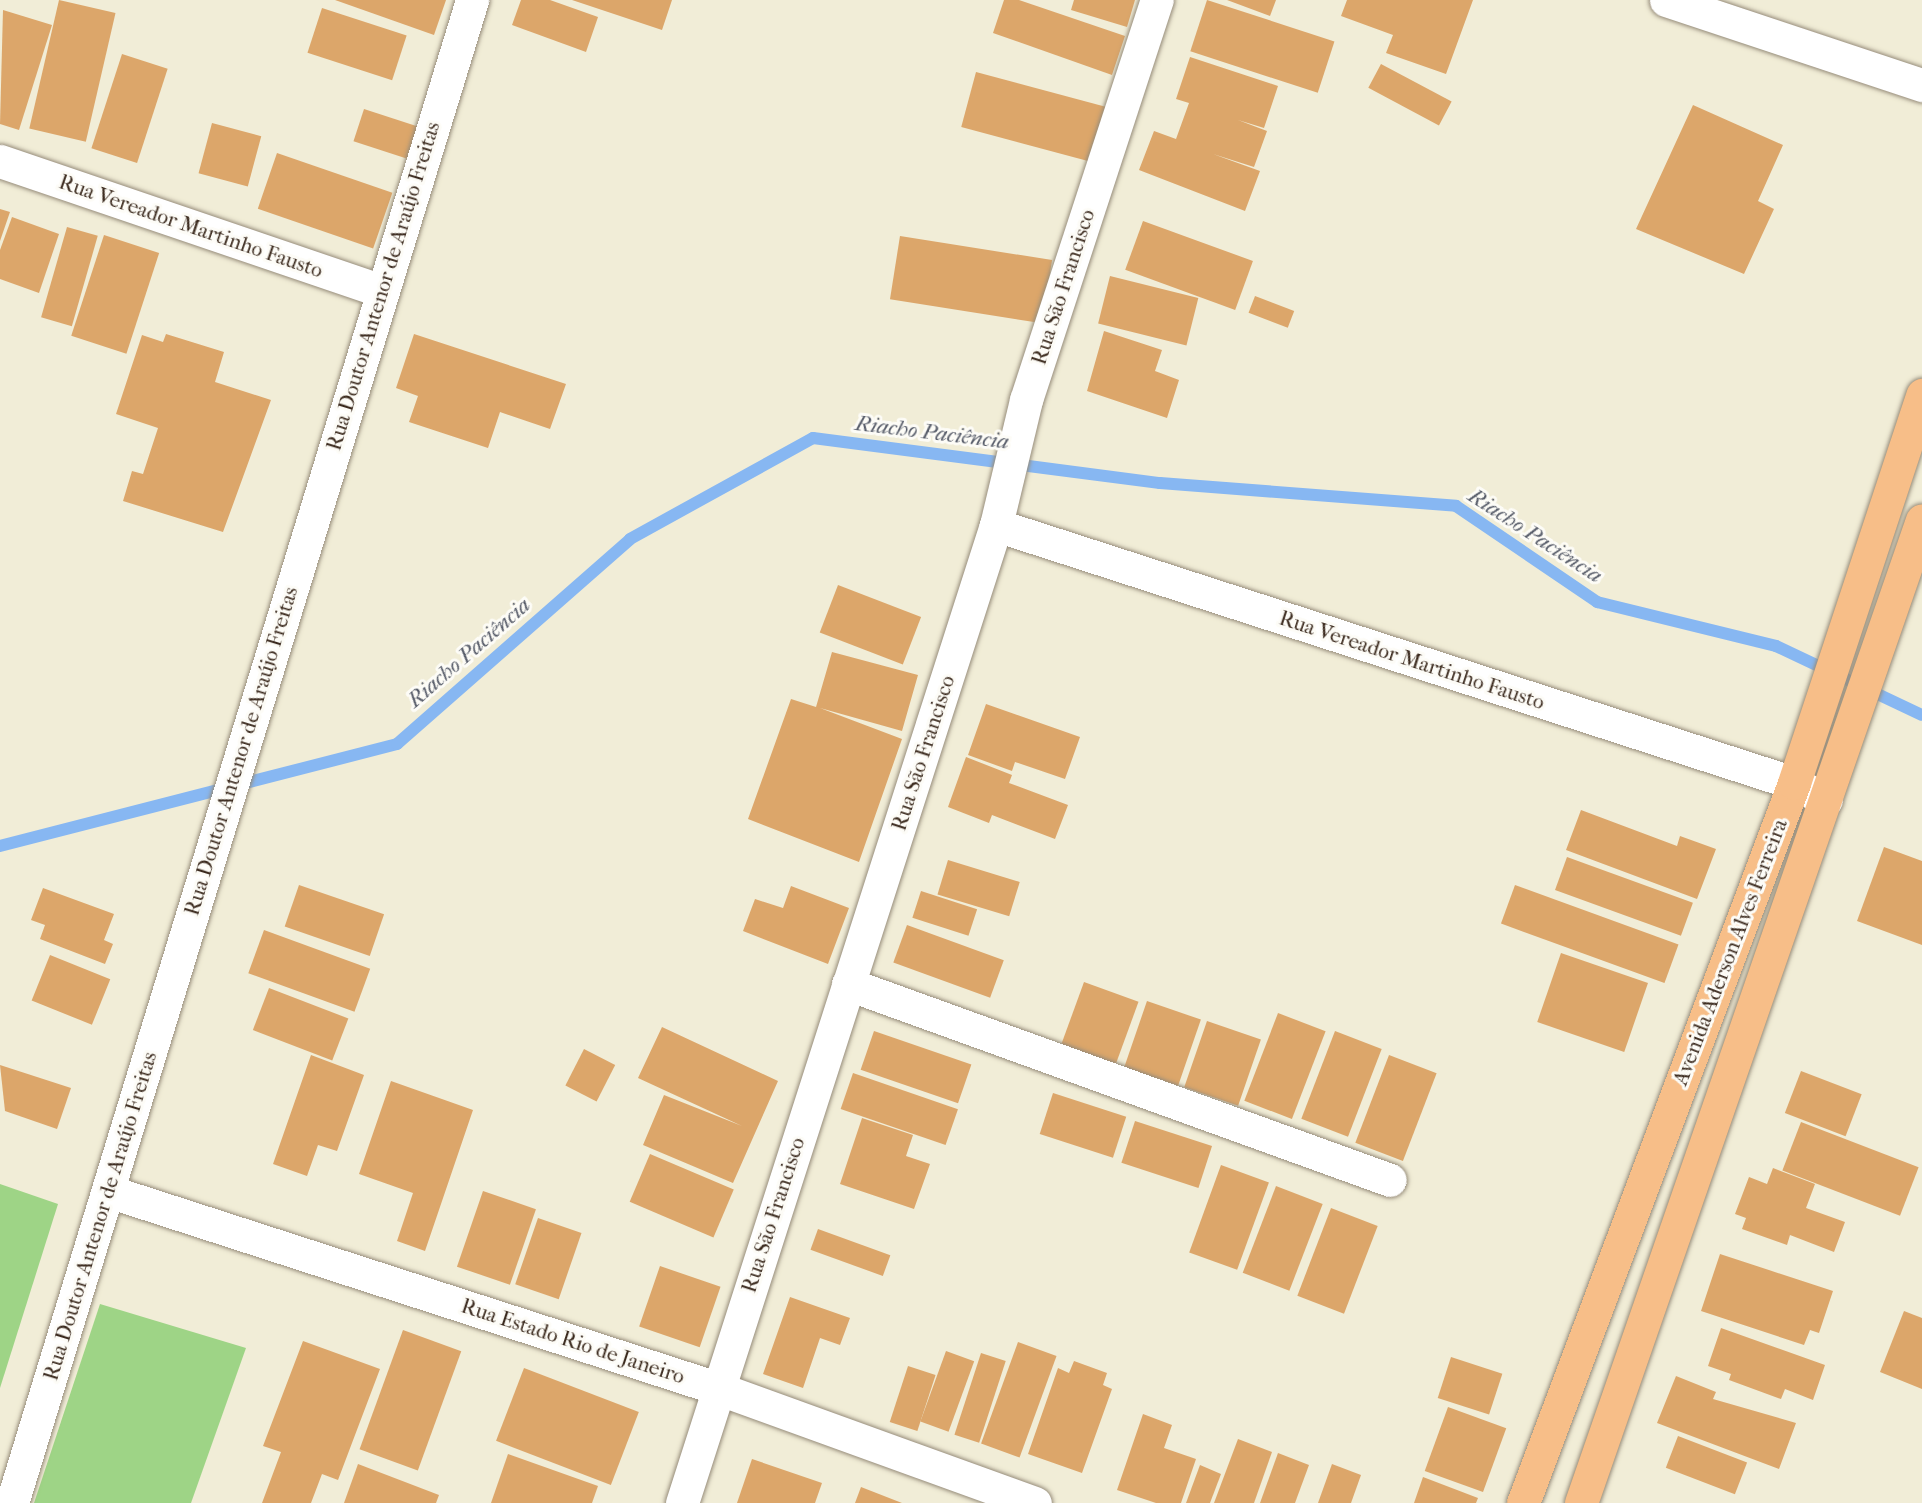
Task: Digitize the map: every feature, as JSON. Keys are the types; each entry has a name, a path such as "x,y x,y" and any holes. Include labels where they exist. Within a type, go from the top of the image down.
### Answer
{"main road":[{"name":"Avenida Aderson Alves Ferreira","path":"1523,1503 1794,783 1922,394"},
{"name":"Avenida Aderson Alves Ferreira","path":"1581,1503 1922,520"}],"street":[{"name":"Rua Doutor Antenor de Araújo Freitas","path":"12,1503 381,291 472,0"},
{"name":"Rua São Francisco","path":"682,1503 717,1388 996,525 1026,400 1156,0"},
{"path":"1666,0 1922,85"},
{"name":"Rua Vereador Martinho Fausto","path":"0,161 381,291"},
{"name":"Rua Vereador Martinho Fausto","path":"996,525 1794,783 1826,800"},
{"path":"848,984 1390,1180"},
{"name":"Rua Estado Rio de Janeiro","path":"108,1191 717,1388 1035,1503"}],"green space":[{"path":"0,1184 58,1204 0,1388"},
{"path":"100,1304 246,1348 191,1503 34,1503"}],"building":[{"path":"59,0 116,13 86,142 29,129"},
{"path":"335,0 446,0 434,35"},
{"path":"521,0 550,0 598,17 586,52 512,25"},
{"path":"572,0 672,0 662,30"},
{"path":"1004,0 1019,0 1125,36 1112,75 993,33"},
{"path":"1074,0 1135,0 1127,27 1071,10"},
{"path":"1207,0 1334,41 1318,93 1190,51"},
{"path":"1227,0 1276,0 1270,16"},
{"path":"1347,0 1473,0 1446,74 1386,53 1393,35 1341,16"},
{"path":"322,8 407,36 392,80 307,53"},
{"path":"3,10 52,25 19,130 0,124"},
{"path":"122,54 168,69 137,163 91,148"},
{"path":"1190,57 1278,86 1264,128 1238,120 1267,131 1254,167 1213,154 1260,171 1245,211 1139,170 1154,131 1176,139 1189,103 1176,99"},
{"path":"1381,64 1452,102 1439,125 1368,88"},
{"path":"976,72 1106,107 1092,162 961,127"},
{"path":"1693,105 1783,145 1758,201 1774,209 1744,274 1636,229"},
{"path":"364,109 424,128 413,161 353,141"},
{"path":"212,123 261,136 248,186 199,173"},
{"path":"277,153 392,193 373,249 258,209"},
{"path":"0,209 10,212 0,241"},
{"path":"12,217 59,234 39,293 0,279 0,250"},
{"path":"1143,221 1253,261 1235,310 1125,270"},
{"path":"67,227 98,236 72,326 41,317"},
{"path":"104,235 159,253 126,354 71,336"},
{"path":"900,236 1052,260 1042,323 890,299"},
{"path":"1110,276 1198,298 1186,346 1098,324"},
{"path":"1255,296 1294,311 1288,328 1249,313"},
{"path":"1104,331 1162,350 1155,371 1179,380 1167,418 1087,391"},
{"path":"166,334 224,352 215,382 271,400 223,532 123,501 132,471 143,474 158,428 116,414 142,335 163,342"},
{"path":"414,334 566,384 550,429 500,412 488,448 409,422 418,396 396,388"},
{"path":"838,585 921,617 903,665 820,633"},
{"path":"832,652 918,675 902,731 820,708 902,739 859,862 748,819 791,699 816,707"},
{"path":"986,704 1080,737 1065,779 1015,762 1012,771 968,755"},
{"path":"966,757 1012,775 1009,783 1068,805 1055,839 992,815 989,823 948,807"},
{"path":"1581,810 1677,846 1680,836 1716,849 1697,899 1566,850"},
{"path":"1884,847 1922,861 1922,945 1857,921"},
{"path":"1567,857 1693,903 1681,936 1555,890"},
{"path":"948,860 1020,882 1009,916 937,894"},
{"path":"299,885 384,914 370,956 285,927"},
{"path":"1515,885 1679,945 1664,983 1501,924"},
{"path":"791,886 849,908 828,964 743,931 755,899 783,908"},
{"path":"43,888 114,914 104,940 113,944 105,964 40,939 45,925 31,920"},
{"path":"921,891 977,909 968,936 912,918"},
{"path":"907,925 1004,960 990,998 893,963"},
{"path":"264,930 370,969 354,1012 248,973"},
{"path":"1561,953 1648,983 1624,1052 1537,1022"},
{"path":"50,955 110,979 92,1025 32,1000"},
{"path":"1084,982 1139,1002 1115,1068 1060,1048"},
{"path":"269,988 348,1018 332,1060 253,1030"},
{"path":"1147,1001 1201,1020 1178,1086 1124,1067"},
{"path":"1278,1013 1326,1031 1292,1119 1244,1101"},
{"path":"1207,1021 1261,1040 1238,1106 1184,1087"},
{"path":"662,1027 778,1081 733,1183 643,1145 664,1095 742,1126 638,1078"},
{"path":"874,1031 971,1065 958,1103 861,1070"},
{"path":"1335,1031 1382,1049 1348,1137 1301,1119"},
{"path":"584,1049 615,1065 597,1101 565,1086"},
{"path":"311,1055 364,1075 337,1151 318,1145 307,1176 273,1164"},
{"path":"1389,1055 1437,1073 1403,1161 1355,1143"},
{"path":"0,1065 71,1088 57,1129 5,1111"},
{"path":"1801,1071 1862,1094 1846,1136 1785,1113"},
{"path":"853,1073 958,1109 946,1145 841,1109"},
{"path":"391,1081 473,1110 425,1251 397,1241 413,1193 359,1174"},
{"path":"1053,1093 1126,1117 1113,1158 1040,1134"},
{"path":"862,1118 913,1135 906,1156 930,1164 914,1209 840,1184"},
{"path":"1135,1121 1212,1146 1198,1188 1121,1163"},
{"path":"1801,1122 1919,1167 1900,1216 1782,1171"},
{"path":"650,1154 734,1190 713,1237 630,1202"},
{"path":"1221,1165 1269,1182 1237,1270 1189,1252"},
{"path":"1773,1168 1815,1184 1806,1208 1845,1222 1834,1252 1790,1235 1787,1245 1742,1229 1746,1218 1735,1214 1749,1177 1767,1184"},
{"path":"1276,1186 1323,1204 1289,1291 1243,1273"},
{"path":"483,1191 536,1209 510,1285 457,1267"},
{"path":"1331,1208 1378,1226 1344,1314 1297,1296"},
{"path":"538,1218 581,1233 559,1299 515,1284"},
{"path":"818,1229 890,1255 883,1276 810,1250"},
{"path":"1720,1254 1833,1291 1819,1333 1810,1330 1804,1345 1701,1311"},
{"path":"660,1266 721,1287 700,1347 639,1327"},
{"path":"790,1297 850,1318 840,1345 820,1338 803,1388 763,1374"},
{"path":"1904,1311 1922,1318 1922,1389 1880,1372"},
{"path":"1721,1328 1825,1365 1813,1400 1785,1389 1781,1399 1729,1380 1731,1374 1708,1366"},
{"path":"403,1330 461,1351 418,1471 360,1449"},
{"path":"303,1341 380,1369 338,1480 322,1474 311,1503 262,1503 281,1452 263,1446"},
{"path":"1018,1342 1057,1356 1020,1458 981,1443"},
{"path":"946,1351 974,1361 949,1432 920,1421"},
{"path":"981,1353 1006,1361 979,1443 954,1435"},
{"path":"1451,1357 1502,1374 1489,1415 1438,1398"},
{"path":"1074,1361 1107,1373 1103,1385 1112,1389 1082,1473 1028,1454 1058,1368 1069,1373"},
{"path":"908,1366 936,1375 917,1431 890,1422"},
{"path":"524,1368 639,1412 611,1485 496,1441"},
{"path":"1676,1376 1716,1392 1713,1399 1796,1423 1779,1469 1657,1423"},
{"path":"1448,1407 1506,1428 1483,1492 1425,1471"},
{"path":"1143,1414 1172,1425 1164,1448 1196,1459 1181,1503 1156,1503 1117,1490"},
{"path":"1678,1436 1747,1463 1735,1494 1666,1468"},
{"path":"1238,1439 1272,1452 1254,1503 1214,1503"},
{"path":"1278,1453 1309,1465 1295,1503 1260,1503"},
{"path":"508,1454 598,1486 592,1503 491,1503"},
{"path":"752,1459 822,1483 815,1503 737,1503"},
{"path":"358,1464 439,1495 436,1503 344,1503"},
{"path":"1332,1464 1361,1475 1351,1503 1318,1503"},
{"path":"1200,1465 1221,1474 1210,1503 1186,1503"},
{"path":"1423,1477 1478,1498 1476,1503 1414,1503"},
{"path":"861,1487 902,1503 855,1503"}],"waterway":[{"name":"Riacho Paciência","path":"0,846 397,744 630,539 813,438 1160,483 1456,506 1597,602 1776,646 1922,715"}]}
